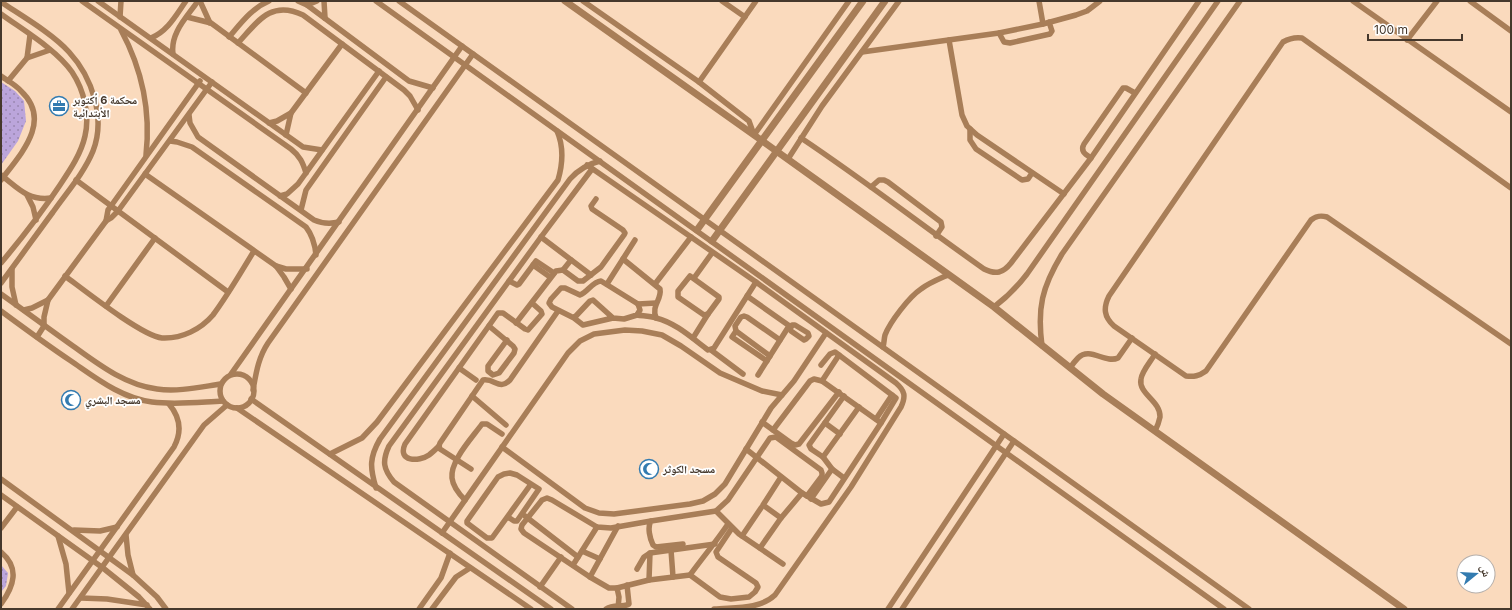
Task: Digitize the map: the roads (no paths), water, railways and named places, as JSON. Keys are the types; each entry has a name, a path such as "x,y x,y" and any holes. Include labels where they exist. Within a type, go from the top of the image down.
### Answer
{"street":[{"path":"9,8 10,1"},
{"path":"82,1 295,152 303,163 306,173"},
{"path":"98,1 286,135 303,146 322,150"},
{"path":"120,17 121,1"},
{"path":"151,38 162,32 171,23 186,1"},
{"path":"173,54 173,41 179,28 199,1 211,23 306,93"},
{"path":"229,37 250,14 260,5 269,1"},
{"path":"298,1 307,5 409,81 433,88"},
{"path":"307,5 317,1"},
{"path":"324,1 325,18"},
{"path":"376,1 556,128 1224,609"},
{"path":"399,1 1249,609"},
{"path":"565,1 994,307 1103,394 1404,609"},
{"path":"583,1 699,82 749,121 754,135"},
{"path":"722,1 745,17"},
{"path":"699,82 756,1"},
{"path":"754,135 849,1"},
{"path":"697,230 863,1"},
{"path":"712,241 885,1"},
{"path":"788,159 822,106 899,1"},
{"path":"1000,33 1004,42 1010,43 1050,34 1052,31 1046,23 1039,1"},
{"path":"862,52 1000,33 1076,16 1087,11 1100,1"},
{"path":"802,138 840,164 936,236 984,269 992,273 1001,272 1011,263 1091,158 1199,1"},
{"path":"994,307 1010,294 1027,274 1218,1"},
{"path":"1042,346 1039,327 1040,307 1044,288 1052,270 1240,1"},
{"path":"1353,1 1511,112"},
{"path":"1407,40 1437,1"},
{"path":"1470,1 1511,31"},
{"path":"1,2 55,39 69,51 81,66 90,83 95,101 97,135 93,150 76,180 1,283"},
{"path":"238,43 265,14 274,10 294,10 304,15 404,90 412,99 418,110"},
{"path":"1,14 50,50 61,59 72,72 80,86 85,102 87,119 85,136 78,156 36,220 1,263"},
{"path":"187,17 211,23"},
{"path":"171,23 179,28"},
{"path":"120,28 137,64 143,84 148,123 145,157"},
{"path":"27,58 30,35"},
{"path":"1511,188 1302,38 1289,38 1283,42 1105,304 1104,312 1108,320 1186,376 1193,377 1200,375 1206,371 1311,220 1315,216 1321,215 1327,217 1511,344"},
{"path":"949,40 962,115 970,129 1064,194"},
{"path":"286,135 291,113 342,44"},
{"path":"225,403 220,393 221,384 224,379 231,374 291,289 307,269 462,46"},
{"path":"8,81 27,58 50,50"},
{"path":"236,408 243,406 251,399 254,390 257,367 268,343 473,54"},
{"path":"280,196 287,194 298,184 379,71"},
{"path":"1,76 21,90 28,98 34,118 34,128 24,150 2,177 26,195 39,199 51,198"},
{"path":"106,221 108,210 203,76"},
{"path":"301,210 306,190 386,77"},
{"path":"37,337 44,326 44,313 48,300 106,221 118,211 212,82"},
{"path":"1091,158 1083,152 1082,146 1123,88 1126,88 1135,94"},
{"path":"269,122 280,119 291,113"},
{"path":"189,114 192,126 198,137 243,170 322,223 331,224 339,222"},
{"path":"330,454 362,438 377,422 558,180 562,164 562,150 556,128"},
{"path":"970,129 970,140 976,149 1022,180 1028,179 1032,173"},
{"path":"170,141 192,146 306,227 314,240 316,255"},
{"path":"376,488 372,474 371,462 374,449 380,439 575,173 586,165 600,161"},
{"path":"586,165 756,282 903,389 905,398 901,407 851,487 775,595 766,602 755,606 714,609"},
{"path":"572,609 394,482 387,474 384,465 385,455 390,446 592,169"},
{"path":"237,178 243,170"},
{"path":"145,174 276,266 291,289"},
{"path":"76,180 228,292"},
{"path":"558,180 566,185"},
{"path":"871,187 879,180 884,180 895,187 941,222 942,227 936,236"},
{"path":"298,184 306,190"},
{"path":"26,195 33,207 36,220"},
{"path":"516,323 552,275 558,270 563,270 580,281 602,266 625,234 623,230 592,209 591,206 596,199"},
{"path":"541,237 591,274"},
{"path":"655,284 690,237"},
{"path":"106,306 155,238"},
{"path":"607,284 635,240"},
{"path":"65,276 106,306 145,331 161,338 178,337 197,329 212,315 254,251"},
{"path":"694,278 712,253"},
{"path":"623,259 655,284 660,291 654,310 656,318"},
{"path":"563,270 571,260"},
{"path":"509,282 517,285 519,284 536,261 552,275"},
{"path":"276,266 296,270 307,269"},
{"path":"12,269 12,287 16,305"},
{"path":"883,347 885,335 895,318 911,298 929,283 948,275"},
{"path":"693,338 719,299 719,296 694,278 690,276 688,277 678,291 678,297 704,315 708,314"},
{"path":"656,303 638,304 607,284 598,281 583,294 577,295 565,288 561,288 549,303 550,306 574,318 583,325 613,318 624,319 637,315 656,318 668,322 693,338 708,350 711,350 743,374"},
{"path":"711,350 714,348 756,282"},
{"path":"1,294 105,369 140,385 157,389 174,390 221,384"},
{"path":"583,294 590,301 594,300 613,318"},
{"path":"747,296 790,327 758,375"},
{"path":"24,310 32,308 48,300"},
{"path":"574,318 590,301"},
{"path":"532,303 541,311 541,315 528,330 500,312 405,444 402,449 404,455 408,459 419,459 429,455 439,446 483,380 489,380 501,385 506,384 558,311"},
{"path":"637,315 640,310 638,304"},
{"path":"1,311 98,380 117,391 134,398 151,402 169,404 225,403 236,408 532,609"},
{"path":"769,358 732,337 736,332 735,326 741,317 744,316 780,340"},
{"path":"489,326 507,340 515,349 514,353 499,373 493,375 488,371 488,366 507,340"},
{"path":"442,533 568,353 580,341 594,334 625,330 642,331 662,335 681,346 720,373 762,391 782,395"},
{"path":"502,447 585,508 599,513 614,514 703,501 715,494 725,484 771,408 794,381 826,333"},
{"path":"1070,368 1078,357 1083,354 1089,353 1111,360 1118,358 1132,338"},
{"path":"746,449 807,496 821,504 829,502 896,400 895,397 835,352 830,354 821,365"},
{"path":"1155,354 1141,376 1140,381 1143,390 1159,409 1159,421 1155,432"},
{"path":"822,381 839,355"},
{"path":"459,368 476,380"},
{"path":"231,374 238,374 248,378 254,390"},
{"path":"773,430 810,381 814,379 822,381 881,423"},
{"path":"762,422 791,443 799,444 841,394"},
{"path":"841,394 825,423 809,445 811,449 823,457 832,469 844,478"},
{"path":"876,419 892,395"},
{"path":"472,396 506,425"},
{"path":"251,399 376,488 551,609"},
{"path":"72,609 204,426 225,403"},
{"path":"58,609 101,551 177,442 179,424 176,413 169,404"},
{"path":"823,457 859,407"},
{"path":"825,423 840,434"},
{"path":"465,500 457,491 452,479 453,468 457,460 482,424 487,424 502,434"},
{"path":"888,609 1004,434"},
{"path":"730,526 716,552 718,557 756,583 758,587 756,592 749,597 731,599 720,598 690,575 649,580 617,588 609,588 524,533 521,529 527,518 542,500 547,498 596,527 604,528 716,511 728,500 770,438 776,437 821,470 822,476 807,496"},
{"path":"902,609 1014,441"},
{"path":"439,446 440,449 471,469"},
{"path":"760,548 781,518 807,496 832,469"},
{"path":"508,517 514,521 517,520 538,489 531,484 517,475 510,473 498,477 467,523 487,538 492,538 531,484"},
{"path":"740,535 780,476"},
{"path":"780,476 763,505 781,518"},
{"path":"1,479 133,575 157,597 166,609"},
{"path":"1,495 103,568 125,585 148,607"},
{"path":"1,528 17,506"},
{"path":"716,511 740,535 783,564"},
{"path":"521,514 578,557"},
{"path":"650,521 649,528 653,545 656,547 683,544"},
{"path":"590,576 618,526"},
{"path":"690,575 706,553 730,526"},
{"path":"72,530 91,531 118,527"},
{"path":"573,565 596,527"},
{"path":"126,535 128,555 133,575"},
{"path":"58,536 66,564 69,593"},
{"path":"637,569 644,557 650,553 714,544"},
{"path":"670,550 673,577"},
{"path":"582,551 600,559"},
{"path":"1,552 7,557 12,566 14,577 12,587 1,604"},
{"path":"420,609 441,578 450,553"},
{"path":"649,580 650,553"},
{"path":"540,587 561,557"},
{"path":"432,609 456,577 470,568"},
{"path":"606,609 615,605 618,608 629,604 627,585"},
{"path":"617,588 619,597 618,608"},
{"path":"81,598 107,599 148,607"}],"place":[{"name":"محكمة 6 أكتوبر الأبتدائية","path":"59,106"},
{"name":"مسجد البشري","path":"71,400"},
{"name":"مسجد الكوثر","path":"649,469"}]}
